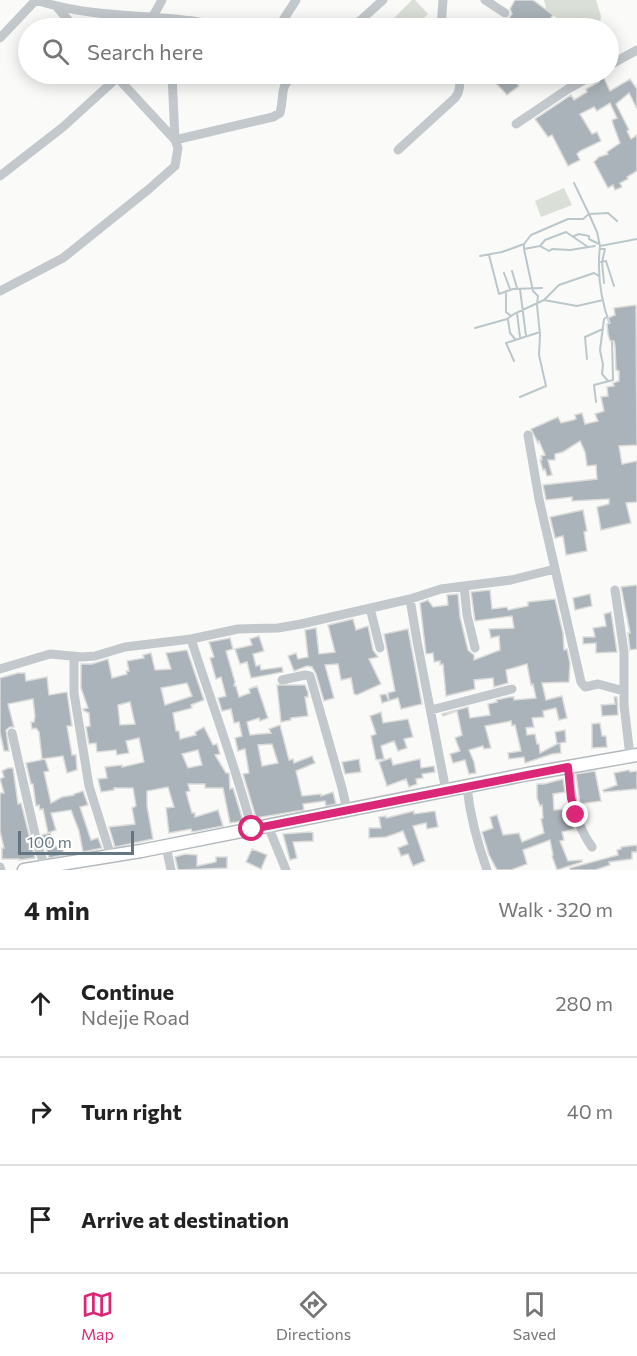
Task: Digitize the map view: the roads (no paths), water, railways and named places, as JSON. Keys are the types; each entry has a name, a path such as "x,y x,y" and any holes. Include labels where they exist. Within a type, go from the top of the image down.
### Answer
{"street":[{"path":"19,18 36,0 57,7 152,18 172,18"},
{"path":"152,18 162,0"},
{"path":"284,18 296,0"},
{"path":"363,18 383,0"},
{"path":"442,18 443,0"},
{"path":"485,0 504,13"},
{"path":"57,7 66,18"},
{"path":"0,38 18,19"},
{"path":"619,60 637,50"},
{"path":"0,176 63,127 107,84"},
{"path":"124,84 176,140"},
{"path":"0,291 63,258 175,166 178,156 173,84"},
{"path":"176,140 273,117 280,112 284,84"},
{"path":"398,150 454,98 460,91 460,84"},
{"path":"516,124 577,84"},
{"path":"528,435 555,570 583,686 598,684 624,691"},
{"path":"0,669 50,654 74,657 95,656 125,647 191,639 238,629 278,628 301,624 441,589 511,580 555,570"},
{"path":"464,586 467,615 475,648"},
{"path":"12,734 38,847 34,869 166,846 446,790 634,756 624,691 624,652 615,590"},
{"path":"410,598 446,790"},
{"path":"370,608 380,648"},
{"path":"191,639 238,777 252,829"},
{"path":"74,657 74,693 89,786 111,856"},
{"path":"282,680 310,676 347,810"},
{"path":"431,710 512,689"},
{"path":"568,767 571,798 576,815 582,832 592,847"},
{"path":"467,787 476,839 487,870"},
{"path":"268,826 286,870"},
{"path":"166,846 171,870"}],"waterway":[{"path":"574,183 589,214 608,213 617,221"},
{"path":"480,256 502,252 524,244 531,235 568,219 583,219 589,214 600,246 637,239"},
{"path":"540,246 545,240 566,232 588,247"},
{"path":"574,236 579,234 589,236 589,239 599,244"},
{"path":"524,244 524,249 540,246 549,251 595,246"},
{"path":"600,246 600,287 610,325"},
{"path":"520,397 546,386 539,355 538,296 533,291 524,249"},
{"path":"601,249 605,249 602,262 604,283"},
{"path":"489,255 499,294 513,289 542,288"},
{"path":"601,262 606,261 614,286"},
{"path":"512,271 517,288"},
{"path":"504,273 510,289"},
{"path":"475,328 507,319 544,300 559,285 594,273 599,276"},
{"path":"520,289 526,336"},
{"path":"506,291 506,312 511,316"},
{"path":"544,300 577,306 603,300"},
{"path":"517,313 520,337"},
{"path":"607,317 604,319 600,350 602,374 608,381"},
{"path":"508,320 510,333 515,339"},
{"path":"587,359 585,337 603,329"},
{"path":"514,361 506,343 540,332"},
{"path":"596,402 594,385 613,380 612,339"}]}
